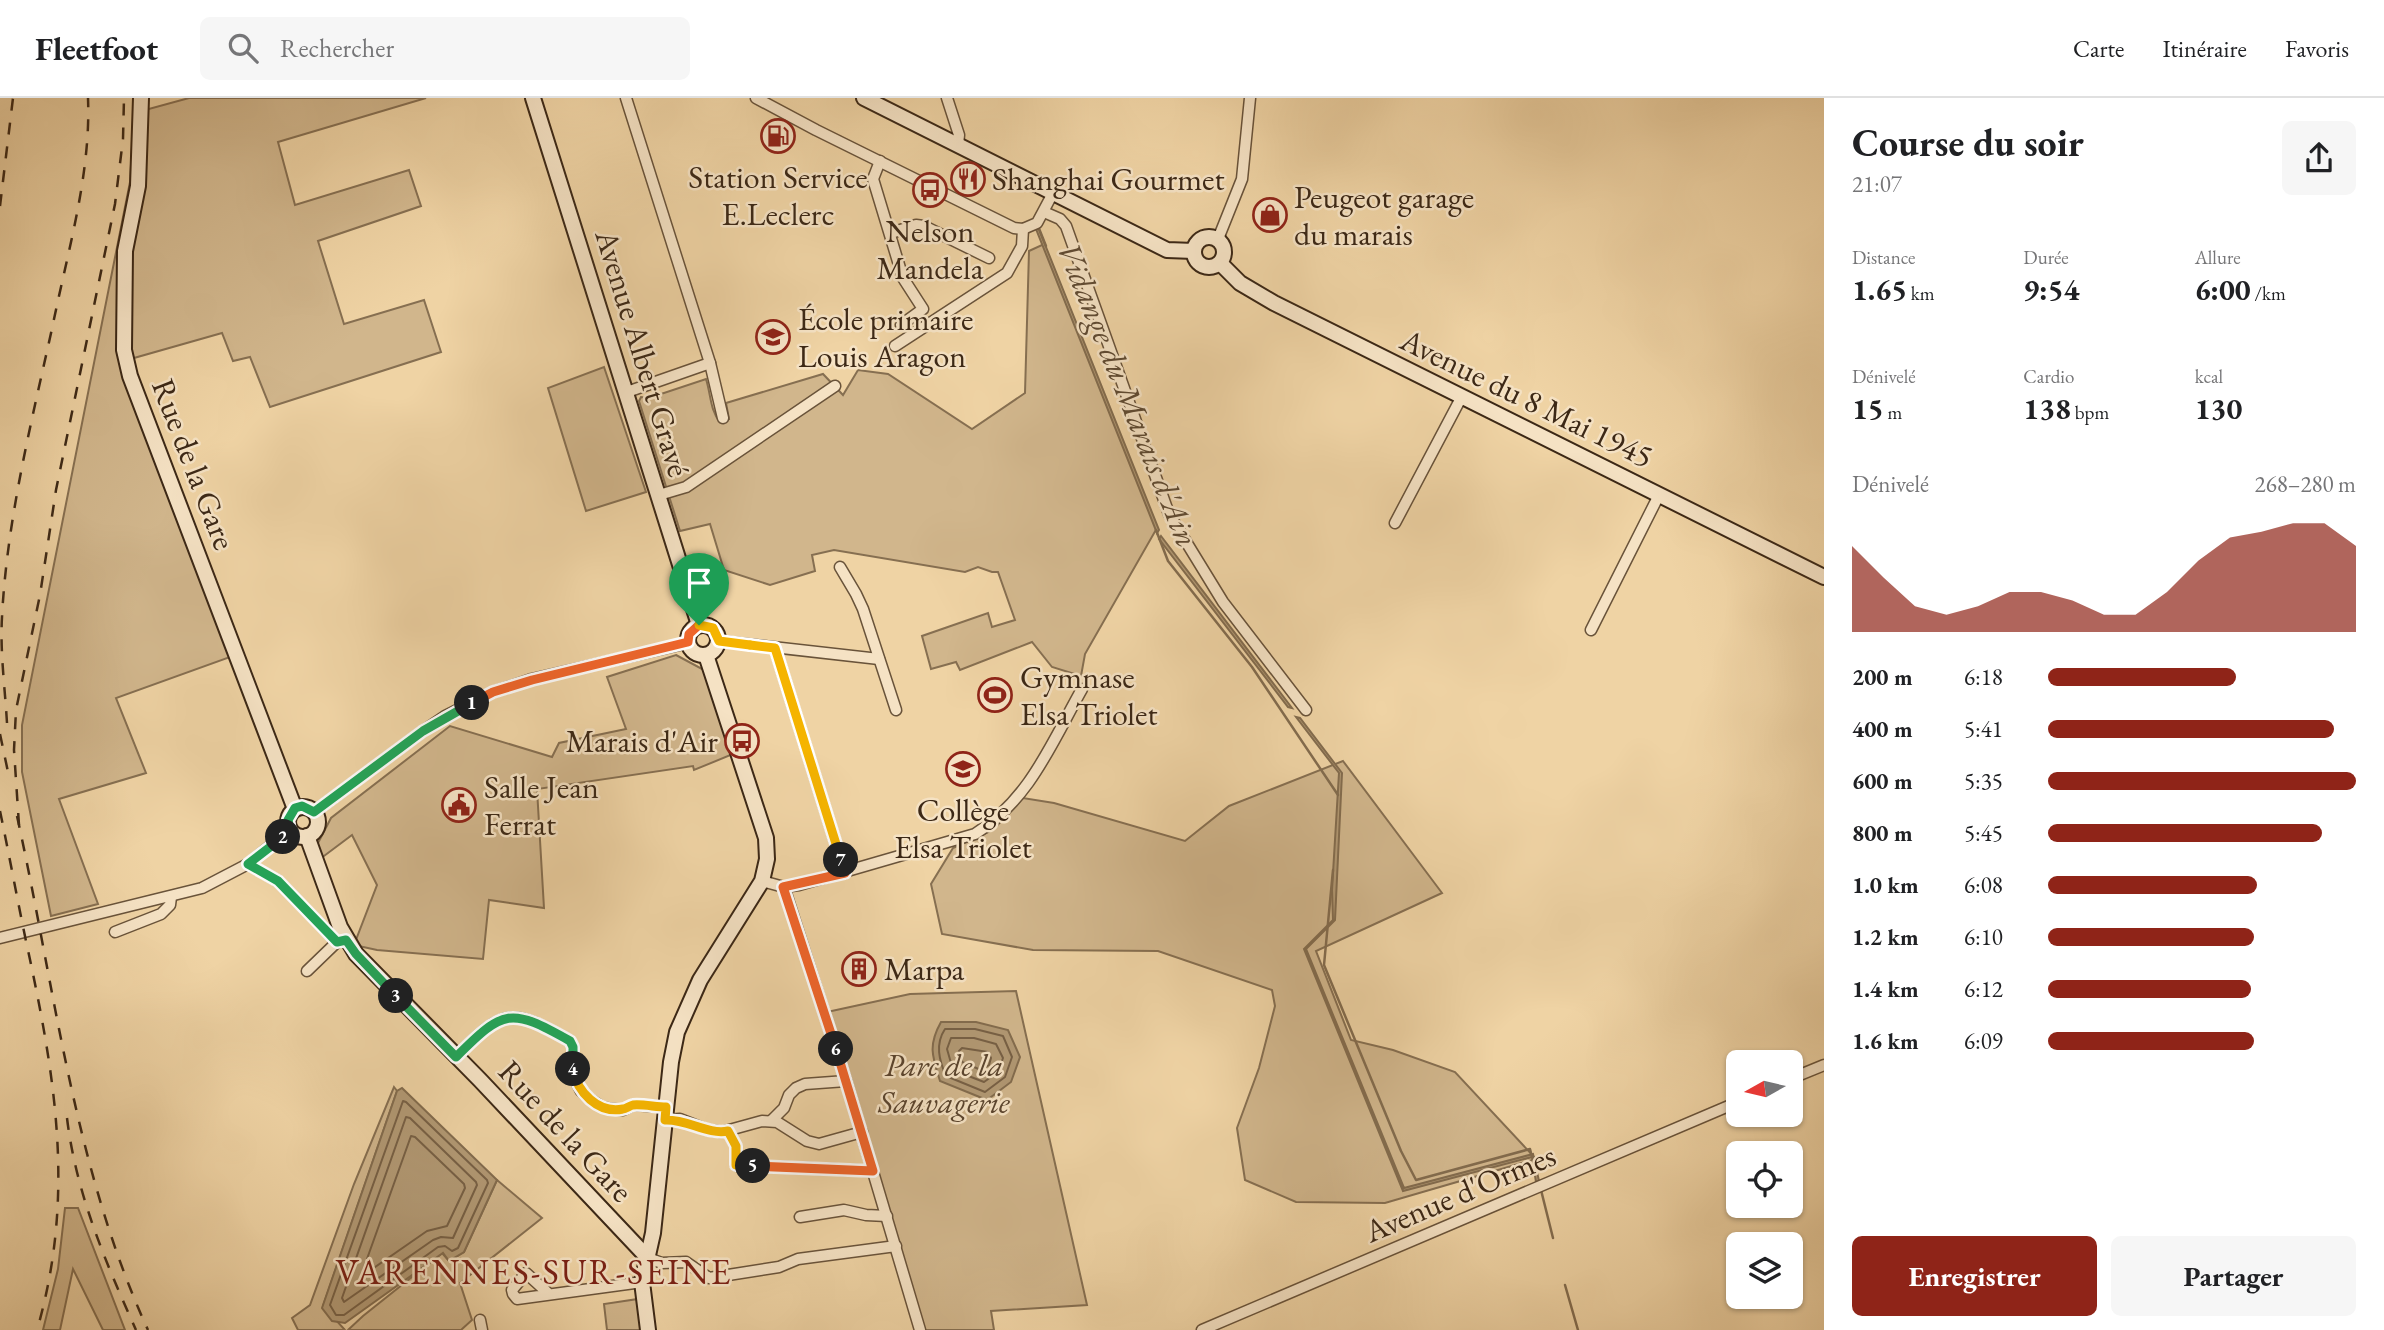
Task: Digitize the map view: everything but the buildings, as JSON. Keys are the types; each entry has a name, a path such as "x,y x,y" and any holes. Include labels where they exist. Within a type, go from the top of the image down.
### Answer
{"main road":[{"name":"Rue de la Gare","path":"141,98 138,186 125,251 124,350 130,376 295,808"},
{"name":"Avenue Albert Gravé","path":"533,98 699,625"},
{"path":"864,98 1167,250 1194,251"},
{"path":"1201,239 1218,239 1225,251 1220,263 1212,268 1203,266 1196,260 1194,251 1201,239"},
{"name":"Avenue du 8 Mai 1945","path":"1220,263 1255,293 1820,575"},
{"path":"699,625 713,628 719,641 715,650 706,655 693,651 688,642 689,634 699,625"},
{"path":"648,1330 642,1283 653,1233 670,1062 684,1014 700,980 762,881 767,859 766,838 706,655"},
{"path":"302,806 314,812 318,823 316,829 307,836 298,836 290,830 288,820 295,808 302,806"},
{"name":"Rue de la Gare","path":"307,836 342,941 648,1258"}],"street":[{"path":"626,98 710,363 723,418"},
{"path":"756,98 816,131 1014,228 1023,229 1037,223 1053,193"},
{"path":"947,98 959,135 958,145"},
{"path":"1218,239 1242,179 1250,98"},
{"path":"880,161 873,179 903,278 923,309 901,325"},
{"path":"1044,212 1060,219 1066,226 1169,514 1223,602 1306,710"},
{"path":"891,233 916,225 924,226 989,258"},
{"path":"895,346 1007,273 1022,246 1023,229"},
{"path":"627,392 710,363"},
{"path":"659,495 686,487 835,386"},
{"path":"1395,523 1461,398"},
{"path":"1591,630 1659,495"},
{"path":"840,567 856,594 896,710"},
{"path":"719,641 878,659"},
{"path":"314,812 445,716 493,692 688,642"},
{"path":"775,648 845,873"},
{"path":"762,881 783,887 845,873 975,834 993,823 1027,787 1082,689"},
{"path":"0,938 171,897 216,883 248,864 290,830"},
{"path":"248,864 278,881 342,941 307,971"},
{"path":"783,887 862,1132 920,1330"},
{"path":"115,932 161,914 170,905 171,897"},
{"path":"456,1057 491,1023 501,1019 520,1018 570,1041 573,1047 575,1079 581,1091 601,1107 623,1110 633,1105 665,1113 708,1130 728,1131 762,1121 777,1122 807,1141 819,1144 862,1132"},
{"path":"1803,1074 1824,1065"},
{"path":"771,1121 784,1108 796,1088 805,1084 846,1081"},
{"name":"Avenue d'Ormes","path":"1202,1330 1726,1107"},
{"path":"728,1131 736,1146 736,1165 873,1171"},
{"path":"800,1217 844,1210 887,1216"},
{"path":"648,1258 662,1263 686,1262 709,1278 779,1267 798,1259 896,1246"},
{"path":"549,1294 642,1283"}],"green space":[{"path":"189,98 426,98 278,142 295,205 409,170 421,206 318,241 344,324 424,300 441,352 270,407 250,357 233,361 222,333 120,362 233,656 116,698 146,773 59,799 98,904 51,916 22,772 22,725 130,182 134,113"},
{"path":"1044,244 1157,528 1085,654 1081,676 1052,667 1032,642 960,670 956,662 931,669 922,636 988,613 992,627 1015,620 998,572 978,567 965,572 834,550 812,555 815,571 770,585 724,570 710,524 680,531 639,401 641,397 649,398 706,379 712,407 720,422 729,419 726,403 823,374 843,395 858,370 888,374 972,429 1025,393 1029,251"},
{"path":"604,367 646,492 586,511 548,388"},
{"path":"676,655 704,670 733,754 694,770 693,766 537,789 544,908 489,900 483,959 377,950 354,945 377,885 352,835 320,859 318,843 331,818 450,726 552,757 559,743 626,729 607,677"},
{"path":"1343,761 1442,893 1316,951 1351,1040 1393,1050 1455,1072 1536,1159 1385,1203 1296,1202 1245,1180 1237,1128 1259,1068 1275,1006 1272,990 1158,951 1033,950 942,934 931,884 953,848 993,830 1023,798 1054,803 1185,841 1229,806"},
{"name":"Parc de la Sauvagerie","path":"1016,991 1087,1305 991,1311 994,1330 924,1330 827,1012 910,994"},
{"path":"394,1087 397,1091 323,1306 345,1330 298,1330 292,1318 310,1305 354,1184"},
{"path":"497,1180 542,1218 460,1283 472,1320 461,1330 348,1330 442,1253 449,1261 464,1252"},
{"path":"65,1208 78,1208 125,1330 103,1330 73,1269 60,1330 43,1330 58,1269"},
{"path":"638,1299 643,1330 607,1330 604,1304"}],"water":[{"path":"1038,227 1159,530 1157,533 1036,229"},
{"path":"1161,536 1292,708 1288,707 1159,539"},
{"path":"1296,717 1300,718 1342,773 1335,920 1306,949 1404,1188 1533,1154 1539,1181 1536,1182 1532,1157 1403,1191 1304,949 1333,920 1332,890 1339,773"},
{"path":"941,1022 976,1022 1008,1030 1020,1057 1011,1082 987,1100 940,1081 933,1044"},
{"path":"402,1088 497,1180 464,1252 449,1261 443,1253 345,1323 332,1321 322,1308 397,1091"}],"waterway":[{"name":"Vidange du Marais d'Ain","path":"1038,226 1046,246"},
{"name":"Vidange du Marais d'Ain","path":"1156,530 1168,561 1252,667 1338,795"},
{"name":"Vidange du Marais d'Ain","path":"1333,870 1324,965 1401,1151 1416,1180 1530,1149 1532,1157"},
{"name":"Vidange du Marais d'Ain","path":"1541,1190 1553,1238"},
{"name":"Vidange du Marais d'Ain","path":"1565,1285 1578,1330"}],"railway":[{"path":"0,206 13,98"},
{"path":"7,723 2,630 9,543 29,433 77,212 86,155 88,98"},
{"path":"19,825 14,750 16,710 40,595 56,490 115,204 123,139 124,98"},
{"path":"0,734 8,772"},
{"path":"0,811 45,1039 57,1135 56,1231 49,1280 37,1330"},
{"path":"17,816 84,1142 123,1269 148,1330"},
{"path":"67,1118 77,1173 93,1226 136,1330"}],"place":[{"name":"Station Service E.Leclerc","path":"778,136"},
{"name":"Shanghai Gourmet","path":"968,179"},
{"name":"Nelson Mandela","path":"930,190"},
{"name":"Peugeot garage du marais","path":"1270,215"},
{"name":"École primaire Louis Aragon","path":"773,337"},
{"name":"Gymnase Elsa Triolet","path":"995,695"},
{"name":"Marais d'Air","path":"742,741"},
{"name":"Collège Elsa Triolet","path":"963,769"},
{"name":"Salle Jean Ferrat","path":"459,805"},
{"name":"Marpa","path":"859,969"}],"district":[{"name":"VARENNES-SUR-SEINE","path":"534,1272"}],"route":[{"path":"699,625 713,628 719,641 775,648 845,873 783,887 873,1171 736,1165 736,1146 728,1131 708,1130 680,1119 665,1120 666,1107 633,1105 623,1110 601,1107 581,1091 575,1079 572,1067 573,1047 570,1041 520,1018 510,1017 491,1023 456,1057 356,954 346,940 337,942 278,881 248,864 290,830 288,820 295,808 302,806 314,812 324,806 445,716 493,692 532,680 688,642 689,634 699,625"}]}
